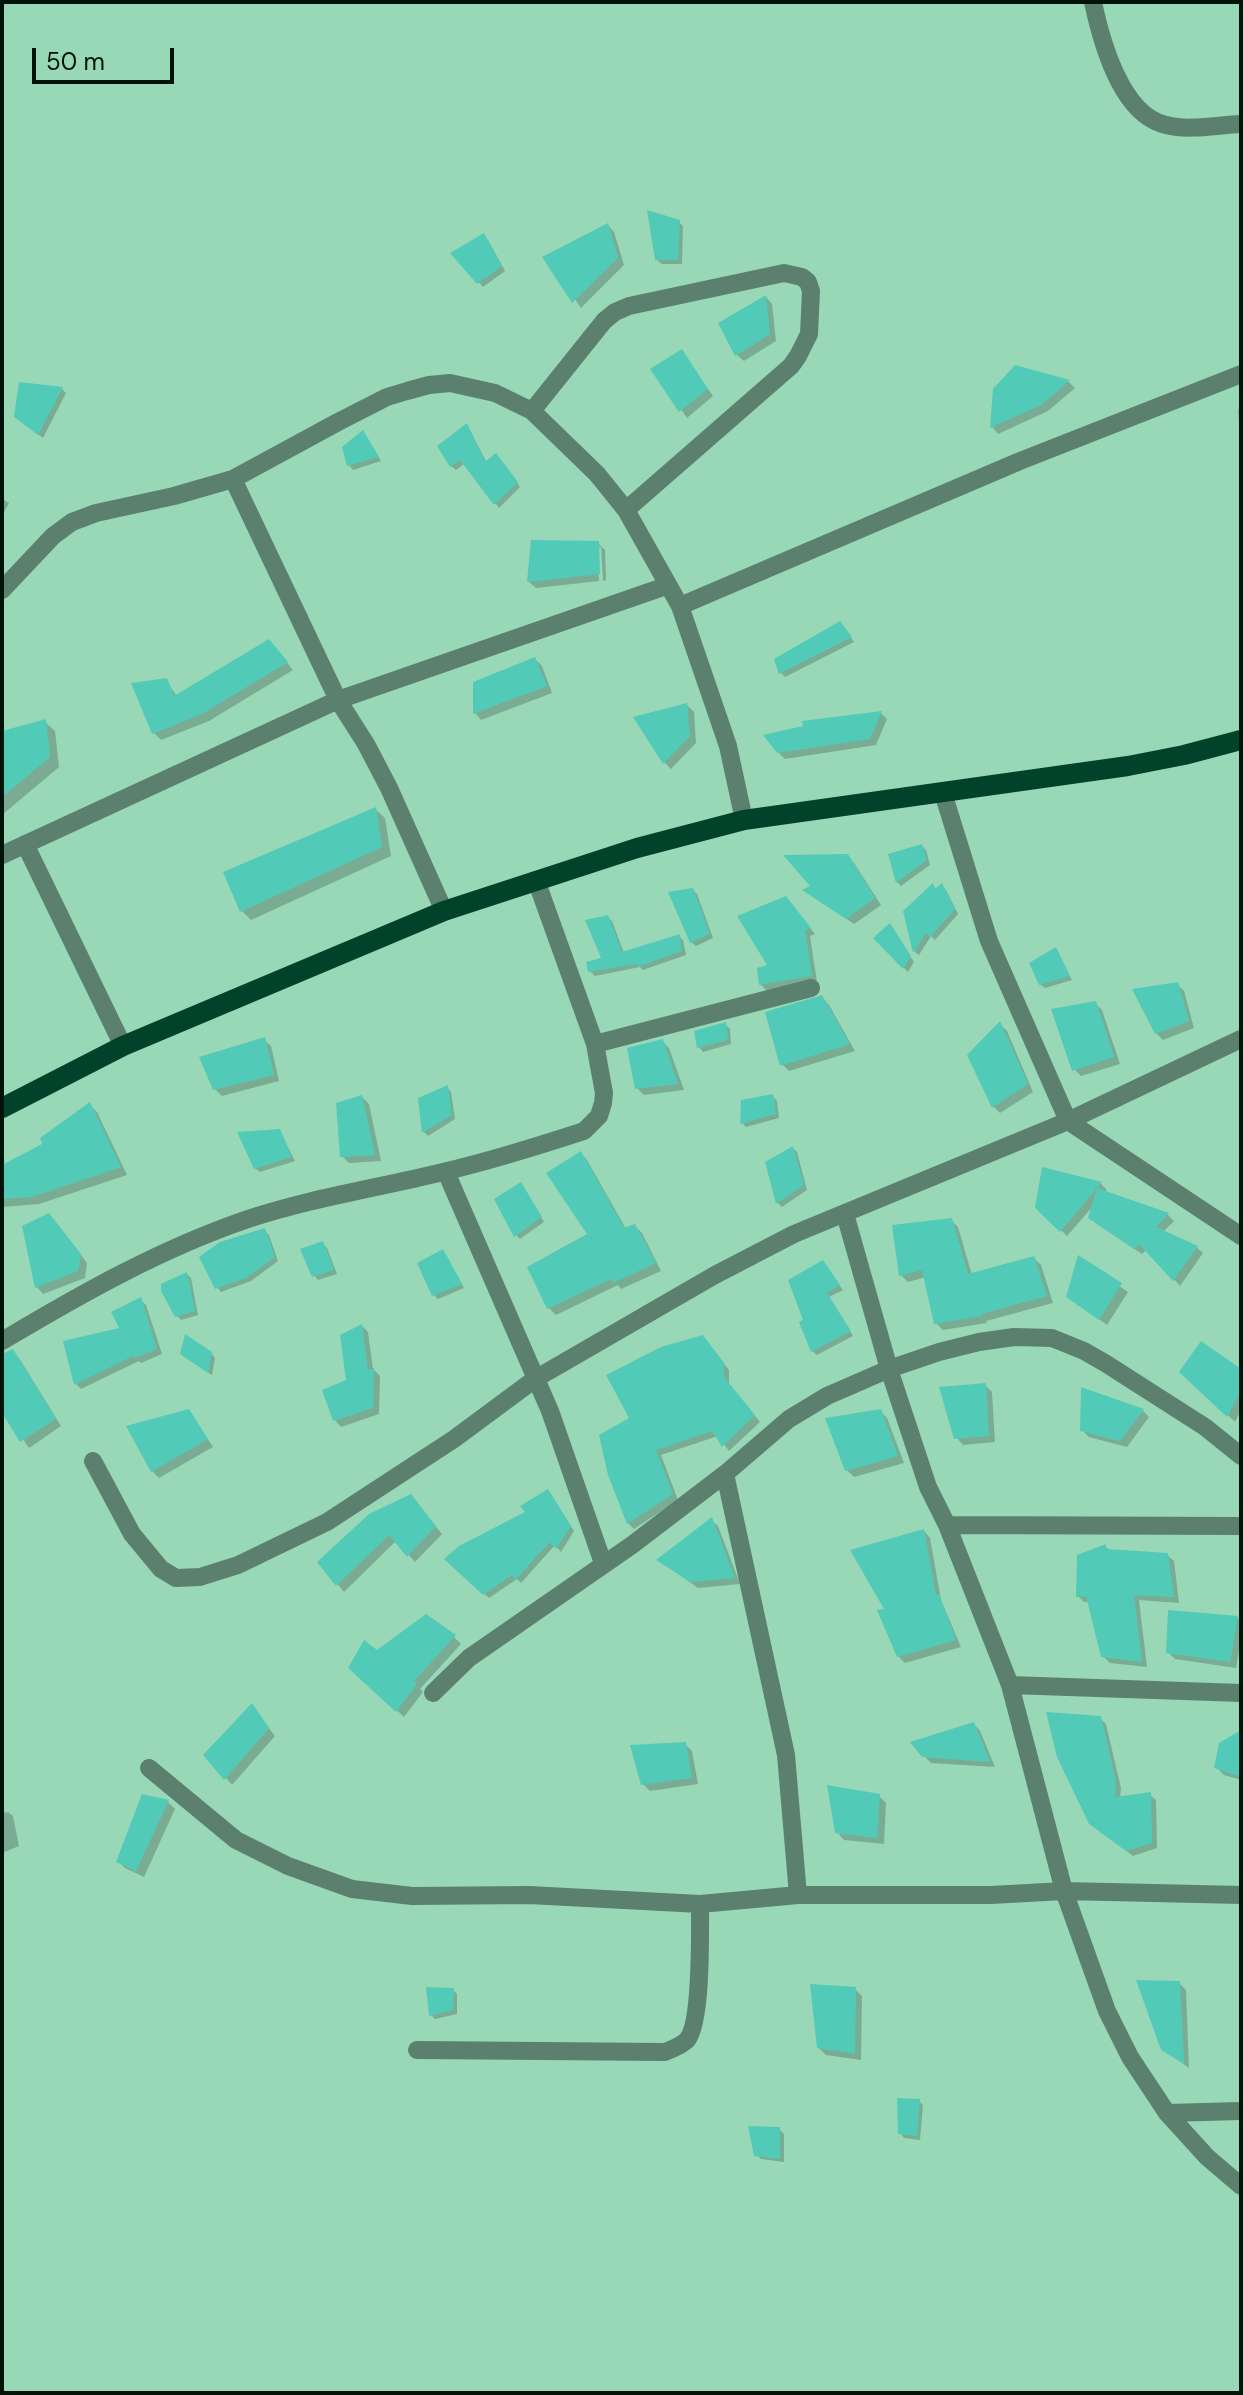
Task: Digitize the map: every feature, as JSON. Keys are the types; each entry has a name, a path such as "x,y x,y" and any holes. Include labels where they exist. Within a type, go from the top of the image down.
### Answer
{"main road":[{"path":"2,1108 123,1046 444,911 637,848 744,820 1128,766 1241,740"}],"street":[{"path":"1093,2 1102,45 1110,64 1142,112 1159,123 1180,127 1241,124"},
{"path":"532,411 604,321 615,312 629,306 784,273 802,277 808,282 812,306 809,334 791,366 626,510"},
{"path":"680,606 1020,461 1241,374"},
{"path":"2,590 53,536 72,522 96,513 233,479 387,397 429,385 450,383 495,393 532,411 597,474 626,510 680,606 728,746 744,820"},
{"path":"233,479 338,700 389,788 444,911"},
{"path":"2,855 338,700 666,586"},
{"path":"943,793 989,941 1068,1121 1241,1236"},
{"path":"25,844 123,1046"},
{"path":"2,1341 97,1285 176,1247 247,1219 318,1198 446,1172 584,1131 592,1125 599,1116 604,1093 595,1044 536,880"},
{"path":"595,1044 811,988"},
{"path":"93,1461 132,1534 161,1569 176,1578 200,1577 238,1565 327,1522 454,1439 535,1379 715,1275 794,1234 1068,1121 1241,1039"},
{"path":"446,1172 550,1411 603,1563"},
{"path":"845,1214 889,1369 928,1487 947,1525 1010,1685 1064,1891 1107,2011 1130,2057 1167,2113 1207,2157 1241,2186"},
{"path":"433,1693 469,1658 632,1545 725,1474 789,1419 827,1396 889,1369 979,1342 1014,1337 1052,1338 1084,1351 1205,1427 1241,1456"},
{"path":"725,1474 786,1755 798,1895"},
{"path":"947,1525 1241,1526"},
{"path":"1010,1685 1241,1693"},
{"path":"149,1768 236,1840 288,1866 352,1889 412,1896 529,1895 700,1904 798,1895 951,1896 1064,1891 1241,1895"},
{"path":"417,2050 665,2052 686,2042 692,2031 698,1984 700,1904"},
{"path":"1167,2113 1241,2111"}],"building":[{"path":"647,210 680,220 678,260 655,260"},
{"path":"608,223 618,258 572,303 542,257"},
{"path":"484,233 502,266 477,284 450,253"},
{"path":"766,295 770,334 735,356 718,323"},
{"path":"682,349 708,389 679,412 650,369"},
{"path":"1015,365 1070,380 1041,405 990,428 993,389"},
{"path":"19,382 63,387 38,435 14,417"},
{"path":"467,423 485,462 496,453 518,482 494,505 460,460 450,467 437,446"},
{"path":"363,430 379,457 347,466 342,447"},
{"path":"531,540 599,541 600,574 527,582"},
{"path":"840,621 852,637 779,674 774,659"},
{"path":"269,639 288,662 202,714 152,734 131,683 167,678 174,696"},
{"path":"535,657 547,686 473,714 473,682"},
{"path":"687,703 690,736 663,764 633,717"},
{"path":"882,711 870,739 777,753 763,735 803,726 802,721"},
{"path":"46,719 50,757 2,797 2,731"},
{"path":"376,807 382,847 240,912 223,872"},
{"path":"922,844 927,860 896,883 888,854"},
{"path":"848,854 875,898 846,919 802,890 810,886 783,855"},
{"path":"933,883 935,889 942,883 955,909 930,937 926,933 913,953 903,911"},
{"path":"693,888 710,934 690,943 668,892"},
{"path":"786,896 811,928 805,930 812,976 759,985 757,968 767,965 737,916"},
{"path":"608,915 622,952 680,934 682,951 637,967 637,964 588,972 586,962 601,958 585,920"},
{"path":"890,923 911,956 903,969 873,938"},
{"path":"1056,947 1070,976 1039,985 1029,963"},
{"path":"1178,982 1189,1021 1155,1034 1132,989"},
{"path":"822,995 850,1044 780,1066 765,1012"},
{"path":"1096,1001 1114,1057 1072,1071 1051,1009"},
{"path":"1000,1021 1028,1084 992,1108 967,1055"},
{"path":"726,1022 728,1040 697,1048 694,1031"},
{"path":"265,1037 274,1075 213,1090 199,1057"},
{"path":"663,1039 678,1084 635,1089 627,1048"},
{"path":"448,1085 452,1115 422,1133 418,1098"},
{"path":"773,1094 776,1114 740,1124 741,1100"},
{"path":"362,1095 375,1155 340,1157 336,1103"},
{"path":"90,1102 121,1167 31,1197 2,1199 2,1165 42,1144 40,1138"},
{"path":"280,1129 292,1157 254,1169 237,1132"},
{"path":"793,1146 804,1185 776,1204 765,1162"},
{"path":"581,1151 624,1228 635,1224 656,1263 613,1283 611,1279 547,1309 527,1267 587,1234 546,1173"},
{"path":"1042,1167 1102,1182 1060,1232 1035,1208"},
{"path":"521,1182 542,1217 514,1237 494,1199"},
{"path":"1097,1188 1169,1213 1156,1227 1198,1246 1173,1281 1139,1244 1134,1249 1088,1218"},
{"path":"49,1213 81,1254 78,1271 35,1288 22,1226"},
{"path":"952,1218 968,1274 1034,1256 1047,1296 982,1316 934,1324 922,1270 899,1276 892,1225"},
{"path":"265,1228 275,1257 246,1278 215,1289 199,1257 220,1242"},
{"path":"323,1241 334,1270 312,1277 300,1249"},
{"path":"443,1249 462,1284 432,1296 417,1263"},
{"path":"1078,1255 1122,1283 1099,1320 1066,1297"},
{"path":"823,1260 840,1285 827,1293 851,1331 811,1352 788,1280"},
{"path":"187,1272 195,1311 175,1317 161,1291 161,1284"},
{"path":"141,1297 157,1349 133,1356 74,1385 63,1341 119,1328 111,1312"},
{"path":"362,1324 368,1370 374,1368 373,1408 333,1421 322,1390 346,1380 340,1335"},
{"path":"185,1334 212,1352 208,1373 180,1354"},
{"path":"703,1335 724,1363 724,1377 755,1415 722,1447 712,1431 656,1450 673,1494 627,1524 608,1475 599,1435 629,1418 606,1375 661,1347"},
{"path":"1201,1341 1241,1369 1241,1391 1227,1417 1179,1372"},
{"path":"13,1349 56,1419 20,1442 2,1413 2,1354"},
{"path":"986,1383 989,1436 954,1439 939,1387"},
{"path":"1081,1387 1144,1409 1120,1441 1080,1431"},
{"path":"189,1409 208,1439 151,1472 126,1426"},
{"path":"881,1409 898,1456 845,1471 825,1418"},
{"path":"548,1489 571,1526 556,1549 550,1542 515,1580 512,1575 483,1595 444,1559 459,1546 525,1512 520,1506"},
{"path":"411,1494 436,1526 407,1557 389,1535 336,1586 317,1562 369,1514"},
{"path":"712,1517 735,1578 690,1582 656,1560"},
{"path":"924,1529 936,1595 939,1594 956,1640 897,1657 877,1610 884,1609 850,1550"},
{"path":"1106,1544 1106,1549 1168,1553 1174,1597 1134,1595 1142,1662 1101,1657 1086,1596 1076,1597 1077,1555"},
{"path":"1168,1610 1238,1616 1230,1662 1166,1653"},
{"path":"426,1614 456,1635 414,1681 417,1684 396,1712 348,1668 364,1640 377,1650"},
{"path":"252,1703 269,1728 224,1780 203,1755"},
{"path":"1046,1712 1101,1716 1116,1782 1115,1797 1151,1792 1152,1843 1126,1851 1089,1824 1057,1757"},
{"path":"974,1722 990,1762 922,1757 910,1742"},
{"path":"1241,1730 1241,1777 1214,1768 1219,1743"},
{"path":"686,1742 692,1778 641,1785 630,1745"},
{"path":"827,1785 880,1794 877,1838 835,1833"},
{"path":"142,1794 169,1800 136,1871 116,1862"},
{"path":"1136,1980 1180,1981 1184,2064 1161,2050"},
{"path":"810,1984 856,1987 855,2054 817,2048"},
{"path":"426,1987 454,1988 453,2010 429,2016"},
{"path":"897,2098 920,2099 917,2136 898,2134"},
{"path":"748,2126 780,2127 780,2159 754,2156"}]}
